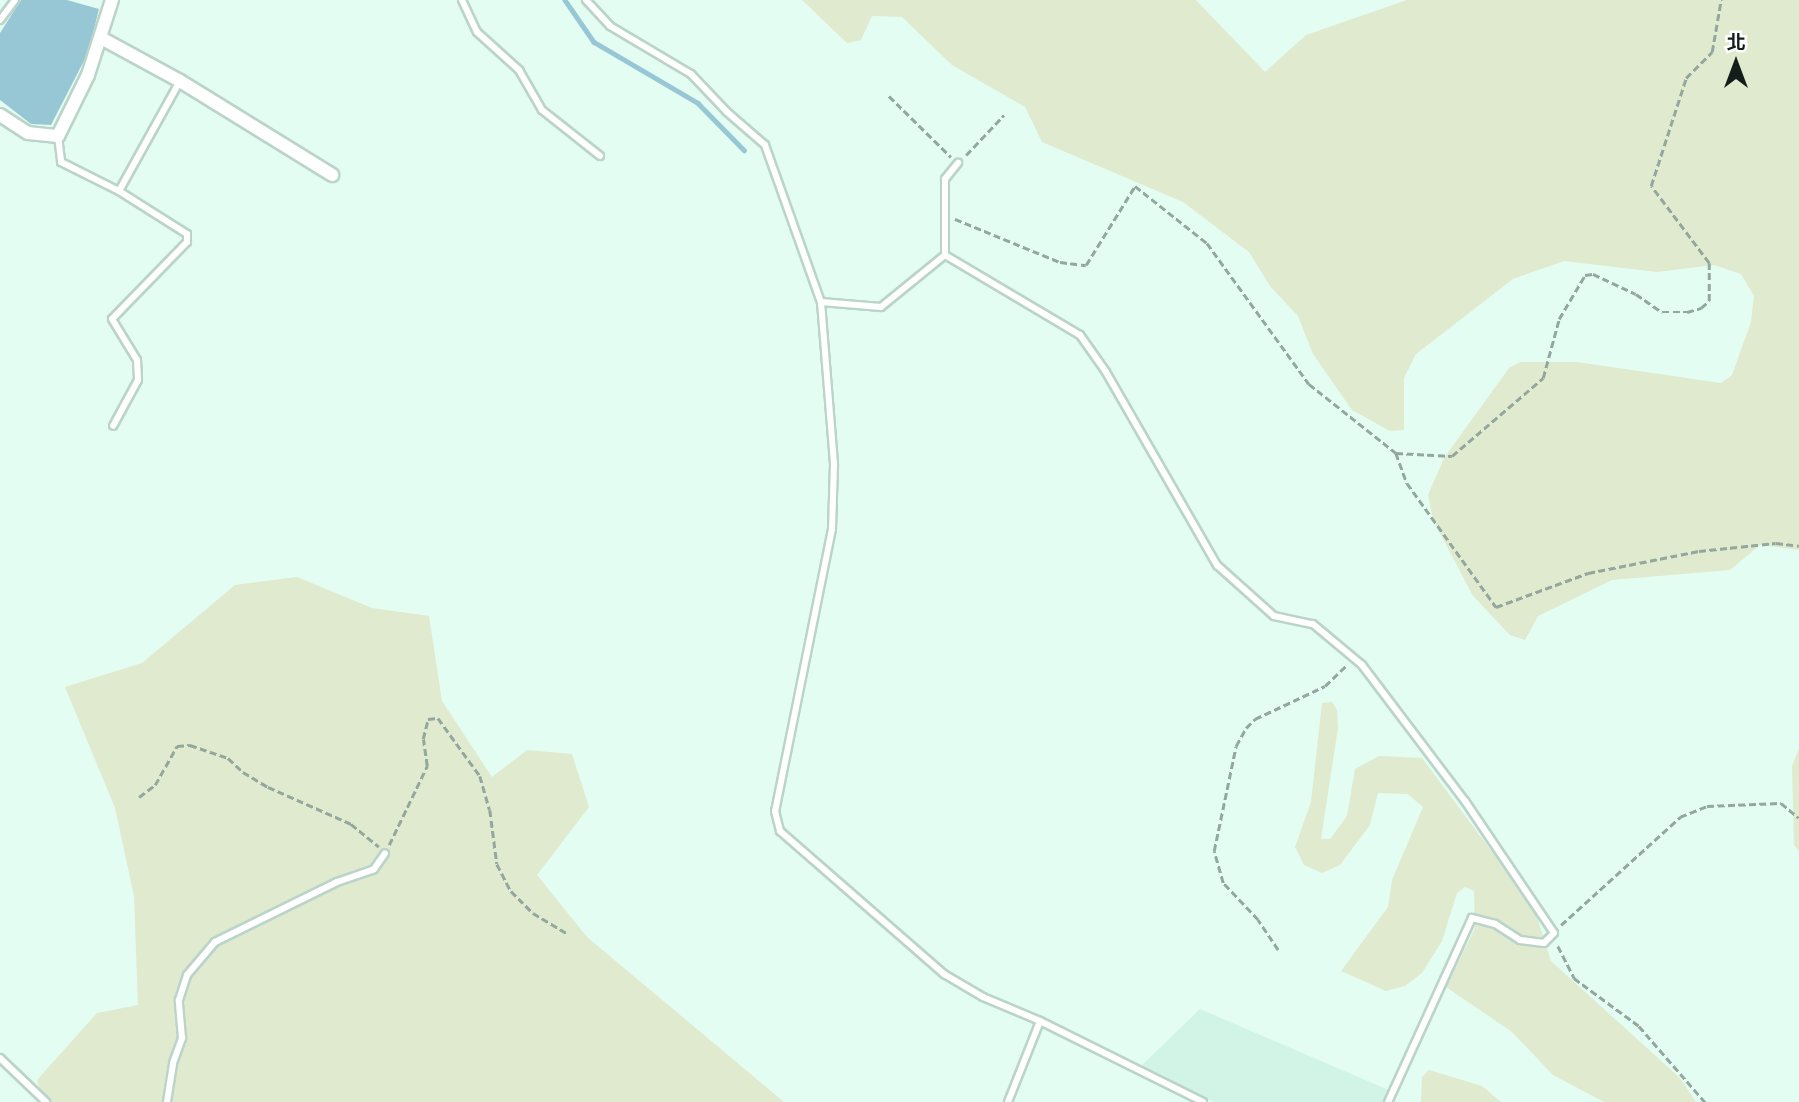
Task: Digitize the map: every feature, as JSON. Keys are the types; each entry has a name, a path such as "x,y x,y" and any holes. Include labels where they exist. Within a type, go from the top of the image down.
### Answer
{"street":[{"path":"0,115 28,133 58,136 88,75 112,0"},
{"path":"101,38 180,81 332,175"}],"lane":[{"path":"0,20 15,0"},
{"path":"462,0 477,32 519,69 542,110 600,156"},
{"path":"586,0 610,26 691,74 727,112 765,145 821,302 834,465 832,529 775,811 780,831 944,974 983,997 1040,1021 1203,1102"},
{"path":"119,191 180,81"},
{"path":"58,136 61,162 119,191 187,234 187,242 112,319 137,360 138,380 113,426"},
{"path":"945,256 945,179 958,163"},
{"path":"821,302 881,307 945,256"},
{"path":"945,256 1080,335 1106,372 1217,565 1274,616 1313,624 1354,658 1465,801 1554,933 1544,943 1520,940 1495,924 1472,918 1388,1102"},
{"path":"167,1102 173,1063 182,1038 179,1000 187,975 215,942 337,882 374,869 385,853"},
{"path":"1008,1102 1040,1021"},
{"path":"0,1058 46,1102"}],"path":[{"path":"1396,453 1452,456 1543,378 1559,318 1585,275 1593,274 1625,289 1662,312 1687,312 1702,308 1709,301 1709,263 1651,186 1686,78 1712,52 1721,0"},
{"path":"889,96 958,163 1004,115"},
{"path":"946,215 1060,262 1086,265 1135,186 1207,243 1309,384 1396,453 1407,483 1496,607 1588,573 1699,551 1776,543 1799,546"},
{"path":"1278,950 1258,920 1223,883 1214,851 1236,746 1245,727 1255,719 1325,686 1354,658"},
{"path":"139,797 155,785 177,746 190,745 228,758 243,772 268,787 351,824 385,853 427,766 423,739 428,719 438,718 480,776 490,810 497,864 511,891 533,913 568,934"},
{"path":"1705,1102 1639,1026 1574,978 1561,956 1554,933 1680,817 1707,806 1781,803 1799,818"}],"shaded area":[{"path":"802,0 1196,0 1265,72 1306,35 1407,0 1799,0 1799,550 1760,545 1730,570 1612,580 1538,616 1525,640 1510,635 1473,596 1433,520 1428,495 1444,458 1509,368 1520,362 1577,362 1721,383 1732,375 1751,322 1754,296 1741,274 1714,265 1657,272 1564,261 1513,279 1416,354 1404,378 1404,430 1390,431 1352,410 1313,354 1298,316 1270,286 1249,252 1183,202 1042,142 1025,107 952,65 902,17 872,16 861,40 847,43"},
{"path":"297,577 372,608 429,616 442,701 492,777 527,750 572,754 589,807 537,875 587,937 784,1102 44,1102 37,1080 97,1013 138,1005 134,896 115,808 65,687 142,663 235,585"},
{"path":"1332,702 1337,710 1338,728 1321,839 1330,839 1347,816 1355,769 1379,756 1422,758 1534,908 1551,961 1680,1078 1696,1102 1604,1102 1553,1075 1512,1032 1446,987 1475,928 1474,891 1465,887 1457,893 1442,941 1422,973 1405,986 1386,991 1341,971 1388,907 1392,880 1423,807 1408,794 1378,793 1370,825 1340,865 1322,873 1304,865 1295,847 1311,802 1322,703"},
{"path":"1799,748 1799,851 1794,845 1792,766"},
{"path":"1200,1009 1393,1092 1384,1102 1214,1102 1137,1070"},
{"path":"1429,1070 1482,1086 1501,1102 1421,1102 1422,1077"}],"water":[{"path":"21,0 67,0 99,9 88,53 51,125 31,124 0,100 0,33"}],"waterway":[{"path":"565,0 594,42 698,103 744,150"}]}
